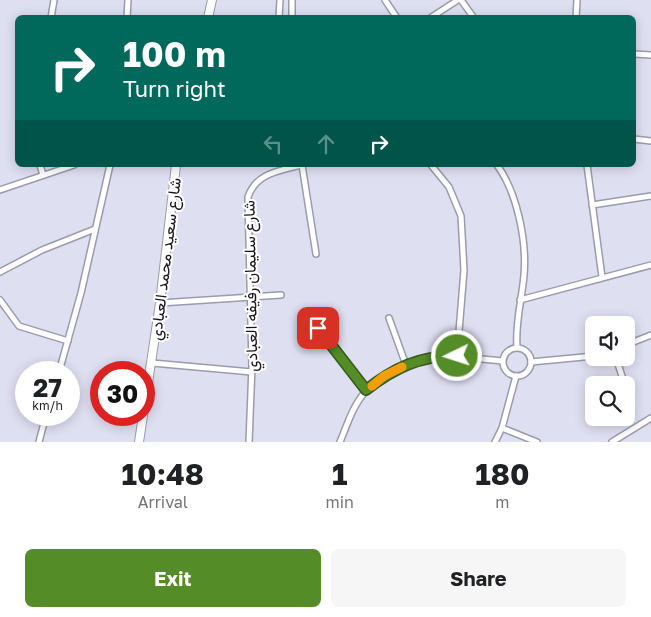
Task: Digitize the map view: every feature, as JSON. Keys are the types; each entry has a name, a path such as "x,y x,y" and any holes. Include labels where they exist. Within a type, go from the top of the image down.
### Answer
{"street":[{"path":"52,15 54,0"},
{"path":"127,15 128,0"},
{"path":"209,15 212,0"},
{"path":"279,15 280,0"},
{"path":"292,0 292,15"},
{"path":"385,0 395,15"},
{"path":"435,15 460,0 472,15"},
{"path":"576,15 577,0"},
{"path":"636,54 651,55"},
{"path":"636,139 651,141"},
{"path":"41,167 43,175"},
{"path":"0,190 68,167"},
{"path":"62,361 96,229 110,167"},
{"name":"شارع سعيد محمد العبادي","path":"152,361 176,167"},
{"name":"شارع سليمان رفيفه العبادي","path":"249,442 252,372 247,207 251,189 264,176 295,167"},
{"path":"302,167 316,254"},
{"path":"433,167 449,187 461,216 464,270 457,356"},
{"path":"499,167 504,174 512,194 522,235 524,273 516,335 517,347"},
{"path":"587,167 602,276"},
{"path":"592,204 651,196"},
{"path":"0,272 42,250 96,229"},
{"path":"520,300 602,276 651,265"},
{"path":"160,303 280,295"},
{"path":"0,300 19,326 68,341"},
{"path":"389,318 406,365"},
{"path":"318,328 366,390"},
{"path":"635,341 651,335"},
{"path":"517,347 524,349 530,355 531,362 529,370 516,376 509,374 504,368 502,361 504,354 510,349 517,347"},
{"path":"340,442 354,408 366,390 384,376 406,365 426,358 457,356 502,361"},
{"path":"531,362 585,357"},
{"path":"155,363 252,372"},
{"path":"495,442 502,428 516,376"},
{"path":"612,442 651,418"},
{"path":"39,442 43,426"},
{"name":"شارع سعيد محمد العبادي","path":"139,442 142,426"},
{"path":"502,428 537,442"}],"slow traffic":[{"path":"372,386 384,376 402,367"}],"route":[{"path":"318,328 366,390 392,371 406,365 426,358 457,356"}]}
